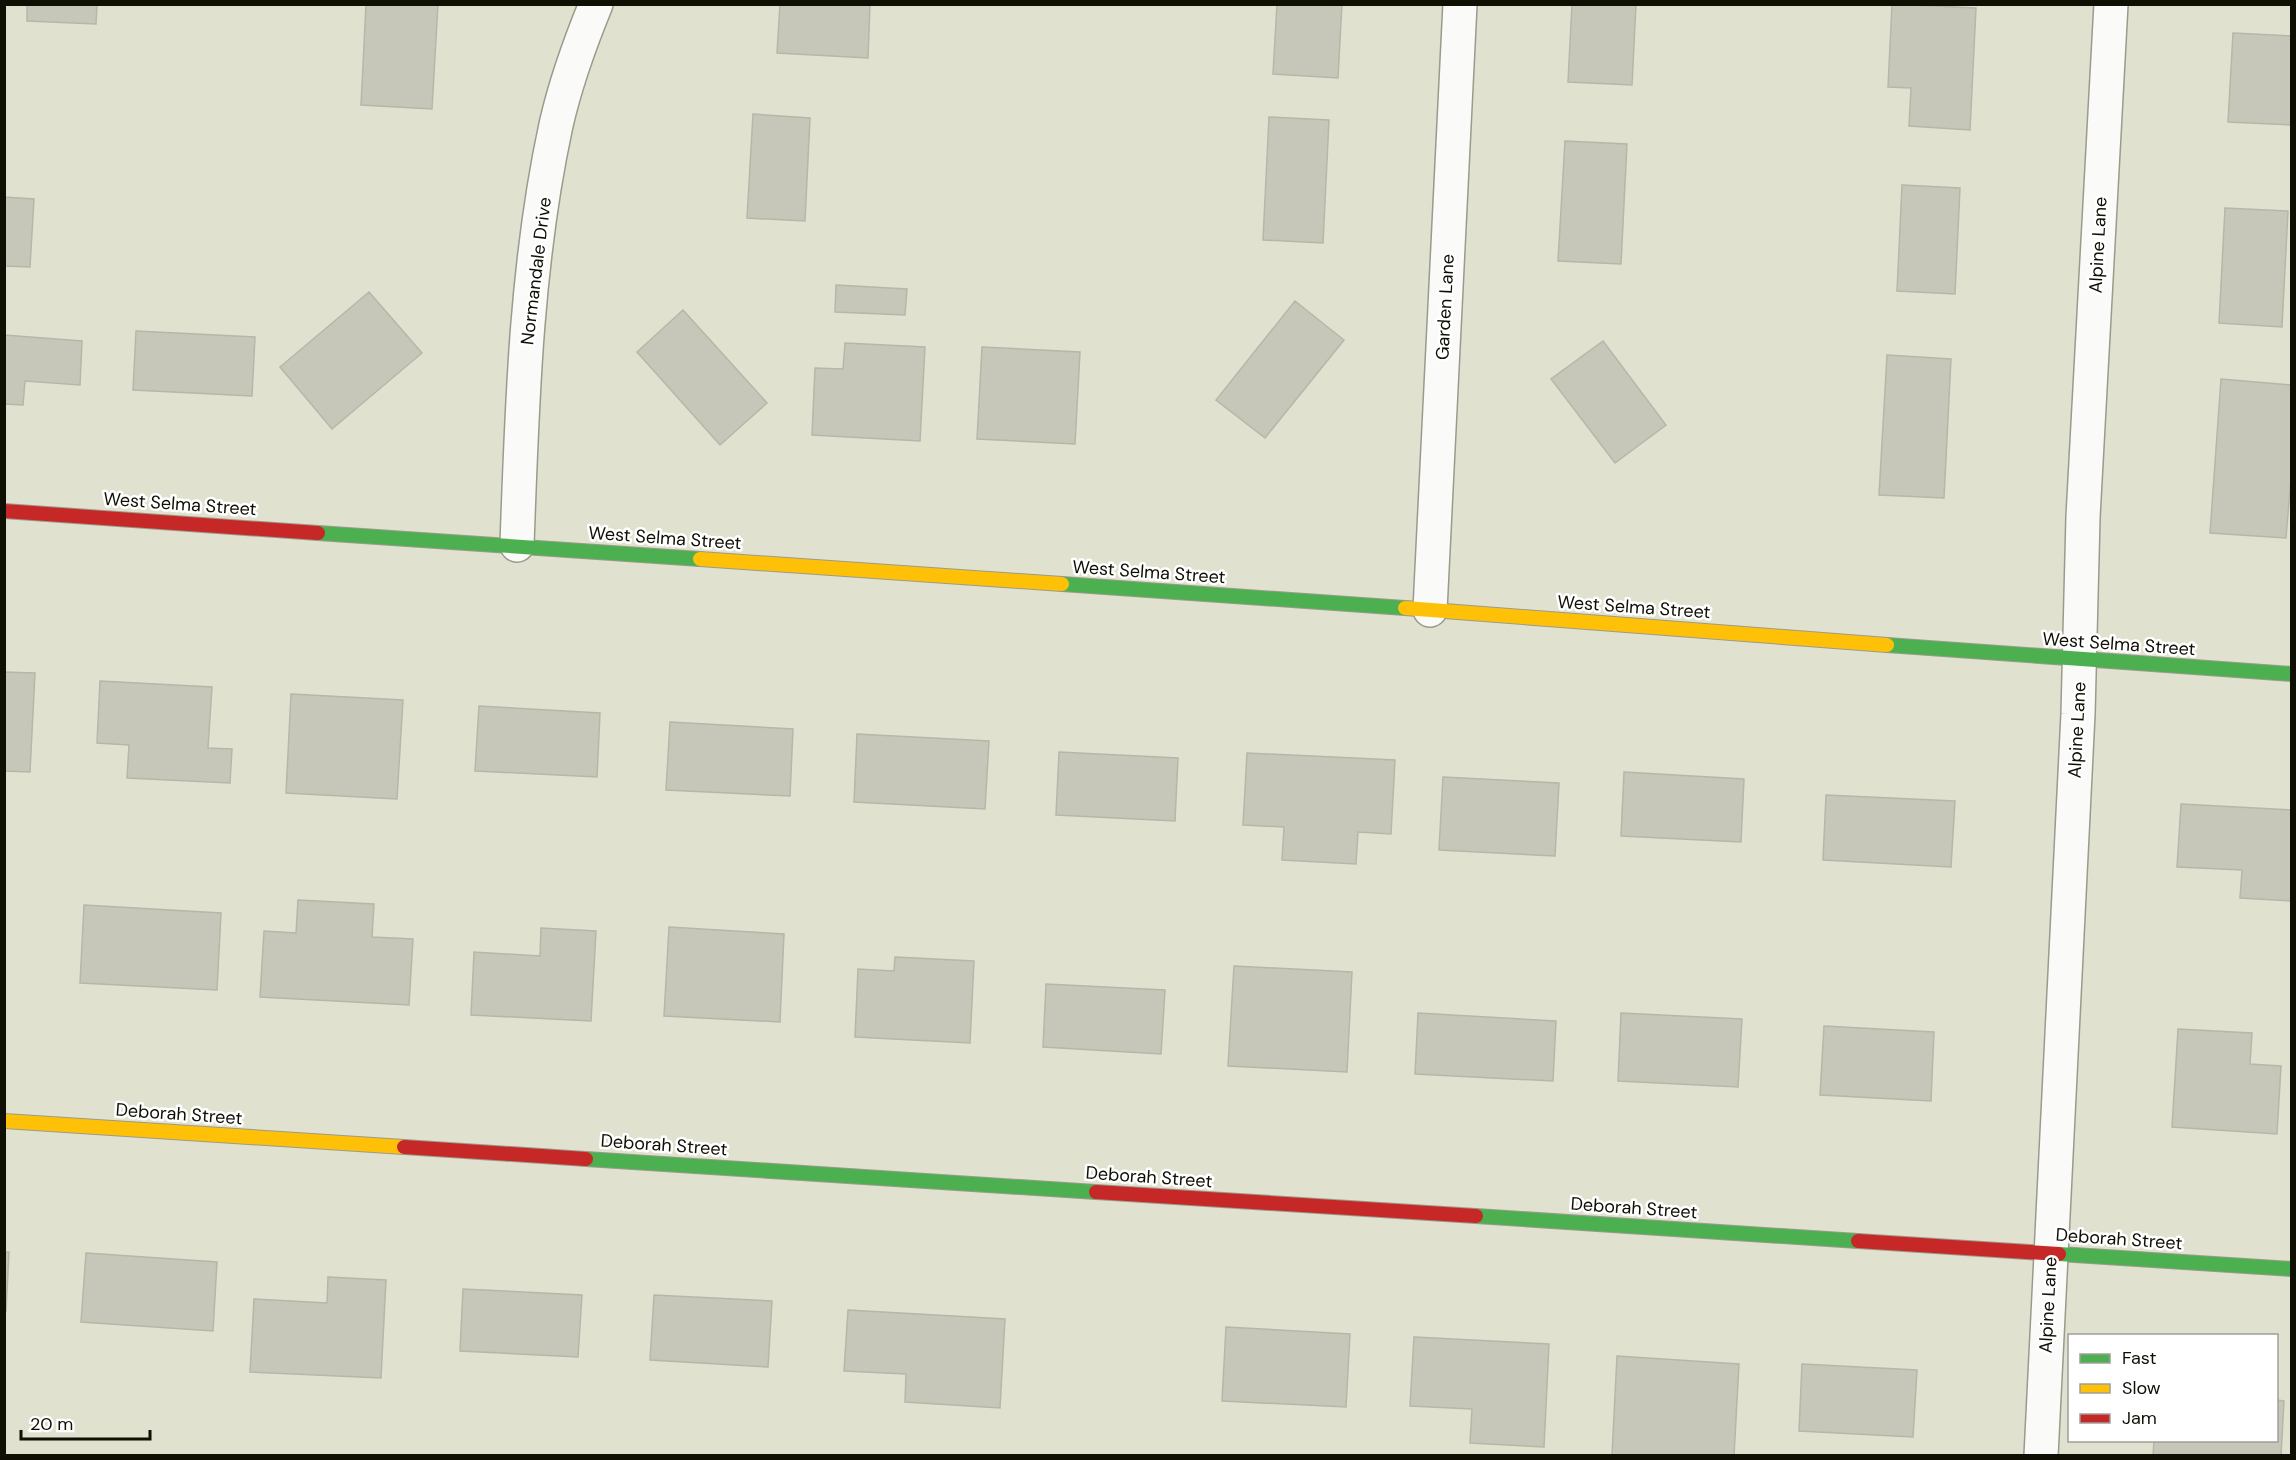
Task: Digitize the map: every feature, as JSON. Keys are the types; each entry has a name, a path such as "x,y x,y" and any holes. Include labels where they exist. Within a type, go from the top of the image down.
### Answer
{"street":[{"name":"Normandale Drive","path":"517,545 523,386 538,234 557,124 585,32 596,4"},
{"name":"Garden Lane","path":"1430,610 1460,4"},
{"name":"Alpine Lane","path":"2041,1455 2080,660 2084,517 2111,4"},
{"name":"West Selma Street","path":"4,511 1430,610 2292,674"},
{"name":"Deborah Street","path":"4,1121 2292,1269"}],"building":[{"path":"27,4 97,4 96,24 27,21"},
{"path":"366,4 438,4 432,109 361,105"},
{"path":"780,4 870,4 868,58 777,53"},
{"path":"1277,4 1342,4 1338,78 1273,74"},
{"path":"1572,4 1636,4 1632,85 1568,82"},
{"path":"1892,4 1976,8 1970,130 1909,126 1911,88 1888,87"},
{"path":"2233,33 2292,36 2292,125 2228,122"},
{"path":"753,114 810,118 805,221 747,218"},
{"path":"1269,117 1329,120 1323,243 1263,240"},
{"path":"1565,141 1627,144 1621,264 1558,261"},
{"path":"1902,185 1960,188 1955,294 1897,291"},
{"path":"4,197 34,199 30,267 4,266"},
{"path":"2225,208 2288,211 2282,327 2219,323"},
{"path":"836,285 907,289 905,315 835,312"},
{"path":"369,292 422,353 332,429 280,367"},
{"path":"1295,301 1344,340 1265,438 1216,400"},
{"path":"683,310 767,403 720,445 637,352"},
{"path":"136,331 255,337 252,396 133,390"},
{"path":"4,335 82,341 80,385 25,381 23,405 4,404"},
{"path":"1603,341 1666,425 1615,463 1551,379"},
{"path":"845,343 925,347 920,441 812,435 815,368 843,369"},
{"path":"982,347 1080,352 1075,444 977,439"},
{"path":"1887,355 1951,359 1944,498 1879,495"},
{"path":"2221,379 2292,385 2292,467 2286,538 2210,533"},
{"path":"4,672 35,673 30,772 4,771"},
{"path":"100,681 212,687 208,748 232,749 230,783 127,778 129,745 97,743"},
{"path":"291,694 403,700 397,799 286,793"},
{"path":"479,706 600,713 597,777 475,771"},
{"path":"670,722 793,729 790,796 666,790"},
{"path":"857,734 989,741 985,809 854,802"},
{"path":"1059,752 1178,758 1175,821 1056,815"},
{"path":"1247,753 1395,760 1391,834 1358,832 1356,864 1282,860 1284,827 1243,825"},
{"path":"1624,772 1744,779 1741,842 1621,836"},
{"path":"1443,777 1559,783 1555,856 1439,850"},
{"path":"1826,795 1955,801 1951,867 1823,860"},
{"path":"2181,804 2292,810 2292,901 2240,898 2242,870 2177,867"},
{"path":"298,900 374,904 372,937 413,939 409,1005 260,997 264,931 296,933"},
{"path":"84,905 221,913 217,990 80,983"},
{"path":"669,927 784,934 780,1022 664,1016"},
{"path":"541,928 596,931 591,1021 471,1015 474,952 540,956"},
{"path":"895,957 974,961 970,1043 855,1037 858,969 894,971"},
{"path":"1234,966 1352,972 1347,1072 1228,1066"},
{"path":"1046,984 1165,990 1161,1054 1043,1047"},
{"path":"1418,1013 1556,1021 1553,1081 1415,1074"},
{"path":"1621,1013 1742,1019 1738,1087 1618,1081"},
{"path":"1824,1026 1934,1032 1931,1101 1820,1095"},
{"path":"2178,1029 2252,1033 2250,1064 2281,1066 2277,1134 2172,1127"},
{"path":"4,1252 9,1252 6,1311 4,1311"},
{"path":"86,1253 217,1262 213,1331 81,1322"},
{"path":"328,1277 386,1280 381,1378 250,1372 254,1299 327,1303"},
{"path":"463,1289 582,1295 578,1357 460,1351"},
{"path":"654,1295 772,1301 768,1367 650,1360"},
{"path":"848,1310 1005,1319 1000,1408 905,1402 906,1374 844,1371"},
{"path":"1226,1327 1350,1334 1346,1407 1222,1401"},
{"path":"1414,1337 1549,1344 1544,1447 1470,1443 1472,1409 1410,1406"},
{"path":"1617,1356 1739,1364 1734,1456 1612,1455"},
{"path":"1802,1364 1917,1370 1913,1437 1799,1431"},
{"path":"2278,1400 2284,1401 2281,1456 2153,1456 2154,1442 2278,1442"}],"traffic: fast":[{"path":"318,533 700,559"},
{"path":"1062,584 1405,608"},
{"path":"1887,645 2292,674"},
{"path":"586,1159 1096,1192"},
{"path":"1476,1216 1858,1241"},
{"path":"2059,1254 2292,1269"}],"traffic: slow":[{"path":"700,559 1062,584"},
{"path":"1405,608 1887,645"},
{"path":"4,1121 404,1147"}],"traffic: jam":[{"path":"4,511 318,533"},
{"path":"404,1147 586,1159"},
{"path":"1096,1192 1476,1216"},
{"path":"1858,1241 2059,1254"}]}
